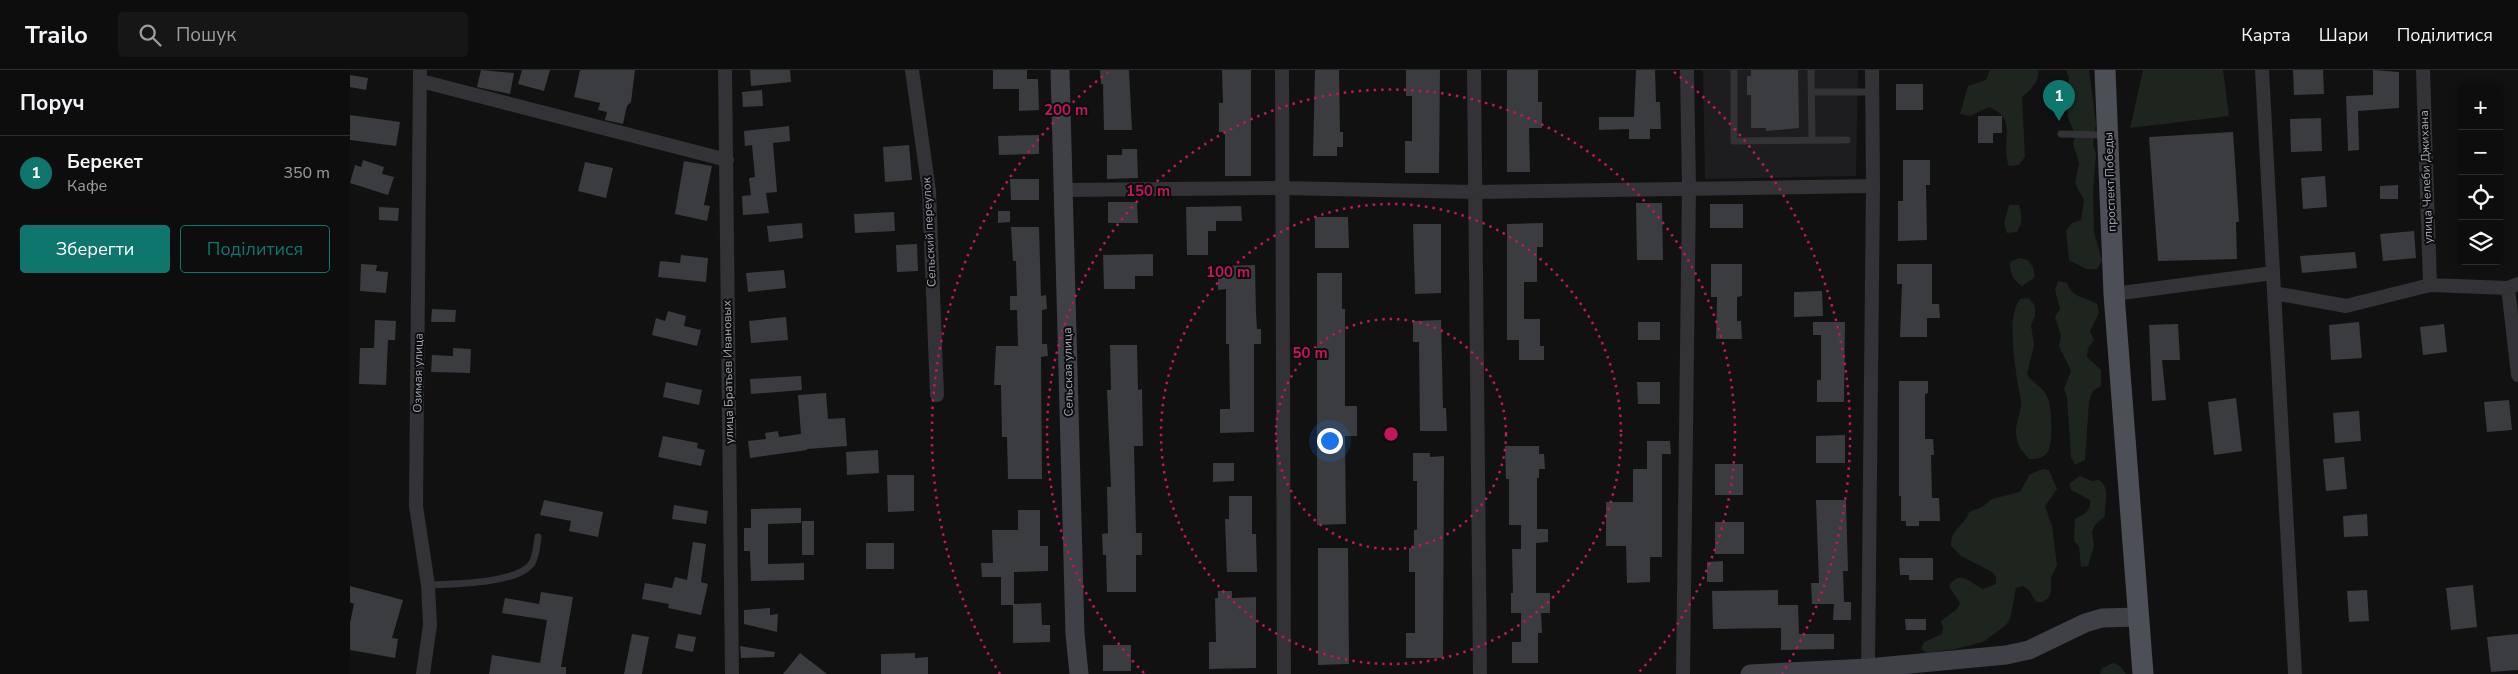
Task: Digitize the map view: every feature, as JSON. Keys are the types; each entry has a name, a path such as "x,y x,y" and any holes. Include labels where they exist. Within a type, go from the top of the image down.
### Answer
{"main road":[{"name":"Сельская улица","path":"1060,70 1075,634 1079,674"},
{"name":"проспект Победы","path":"2105,70 2114,294 2143,674"},
{"path":"1750,674 1868,668 2006,655 2029,650 2047,643 2085,623 2102,618 2139,617"}],"street":[{"name":"улица Братьев Ивановых","path":"725,70 732,674"},
{"name":"Сельский переулок","path":"912,70 928,191 938,395"},
{"path":"1282,70 1284,674"},
{"path":"1474,70 1480,674"},
{"path":"1683,674 1689,188 1687,70"},
{"path":"1868,668 1873,186 1872,70"},
{"path":"2262,70 2296,674"},
{"name":"улица Челеби Джихана","path":"2423,70 2430,285"},
{"path":"421,76 727,160"},
{"name":"Озимая улица","path":"421,76 416,506 428,585 430,625 424,674"},
{"path":"1063,190 1282,188 1476,192 1873,186"},
{"path":"2114,294 2273,273"},
{"path":"2274,293 2346,306 2430,285 2513,286 2518,375"}],"lane":[{"path":"1734,70 1734,141 1847,140"},
{"path":"1811,70 1812,140"},
{"path":"1812,92 1872,92"},
{"path":"2061,134 2108,135"},
{"path":"428,585 486,582 524,570 534,558 538,537"}],"shaded area":[{"path":"1703,70 1858,70 1856,176 1705,179"},
{"path":"1990,70 2038,70 2036,82 2022,97 2025,157 2019,165 2009,166 2006,148 2006,125 2004,118 1998,112 1989,107 1970,116 1960,114 1968,86 1986,80"},
{"path":"2066,70 2089,70 2096,124 2093,144 2096,153 2093,193 2094,232 2102,261 2097,269 2086,269 2069,260 2066,231 2072,223 2081,220 2084,200 2075,183 2079,163 2073,144 2075,135 2068,117 2069,77"},
{"path":"2143,70 2223,70 2229,116 2130,128"},
{"path":"2009,205 2019,205 2021,219 2017,232 2007,233 2004,223"},
{"path":"2019,258 2028,260 2033,267 2035,277 2022,286 2016,281 2010,269 2010,262"},
{"path":"2058,281 2067,283 2076,295 2097,304 2099,313 2090,331 2094,340 2088,348 2087,357 2101,370 2101,386 2093,391 2089,401 2085,460 2075,465 2071,457 2067,397 2064,389 2071,371 2059,346 2061,336 2055,317 2060,309 2055,290"},
{"path":"2029,298 2035,306 2035,316 2031,325 2034,345 2027,374 2047,396 2052,425 2051,442 2047,453 2041,458 2036,459 2029,459 2021,449 2016,429 2021,398 2014,353 2013,317 2020,299"},
{"path":"2043,469 2049,470 2057,489 2045,506 2052,526 2057,565 2051,578 2051,592 2048,598 2043,602 2036,602 2029,590 2023,586 2016,588 2010,619 2006,625 1983,642 1956,649 1927,653 1921,649 1924,642 1942,634 1941,621 1957,609 1960,603 1949,586 1953,581 1957,578 1965,579 1983,589 1996,584 1996,577 1992,572 1961,556 1951,546 1955,532 1969,512 1982,507 1992,499 2020,492 2030,474"},
{"path":"2080,476 2092,481 2099,480 2103,483 2106,491 2105,516 2095,525 2092,532 2094,546 2088,566 2081,567 2079,546 2074,541 2075,519 2088,510 2090,500 2071,490 2069,484"},
{"path":"2113,663 2120,666 2126,674 2100,674 2102,668"}],"building":[{"path":"481,70 514,73 510,94 477,87"},
{"path":"522,70 550,70 544,91 518,84"},
{"path":"580,70 635,70 631,102 627,106 623,124 605,120 607,112 598,110 600,103 574,97"},
{"path":"750,70 790,70 791,82 751,86"},
{"path":"993,70 1027,70 1027,79 1038,79 1039,110 1019,111 1019,89 993,89"},
{"path":"1100,70 1129,70 1132,130 1104,130 1103,84 1101,84"},
{"path":"1222,70 1251,70 1251,176 1225,176 1225,132 1219,132 1219,103 1223,103"},
{"path":"1315,70 1339,70 1340,132 1343,132 1343,147 1337,147 1337,156 1313,156"},
{"path":"1406,70 1440,70 1439,173 1405,173 1405,141 1412,141 1412,96 1406,96"},
{"path":"1507,70 1538,70 1538,102 1542,102 1542,128 1529,128 1530,172 1507,172"},
{"path":"1636,70 1655,70 1656,102 1660,102 1661,129 1650,129 1650,139 1629,139 1629,129 1599,130 1599,117 1634,117"},
{"path":"1751,70 1798,70 1799,128 1766,131 1766,128 1751,128 1751,95 1747,95 1747,76 1751,76"},
{"path":"2293,70 2323,70 2324,94 2294,95"},
{"path":"2373,70 2399,72 2399,108 2358,111 2359,150 2348,151 2346,96 2373,95"},
{"path":"350,75 368,78 366,90 350,87"},
{"path":"1896,84 1923,84 1923,110 1896,110"},
{"path":"762,90 763,106 743,107 742,92"},
{"path":"350,115 400,122 396,146 350,140"},
{"path":"1978,116 2002,116 2002,133 1993,133 1993,143 1978,143"},
{"path":"2321,118 2322,151 2291,152 2290,119"},
{"path":"789,126 790,141 773,143 777,192 766,193 769,213 743,215 742,196 751,195 749,178 755,177 752,145 745,146 744,131"},
{"path":"2233,132 2239,222 2236,222 2237,259 2158,261 2149,137"},
{"path":"1039,135 1039,154 999,155 998,136"},
{"path":"909,145 912,180 885,182 883,147"},
{"path":"1122,149 1137,149 1138,178 1107,179 1107,155 1122,155"},
{"path":"363,160 384,167 382,174 394,177 388,195 350,183 355,165 361,167"},
{"path":"1903,160 1930,160 1930,185 1926,185 1927,240 1898,241 1898,201 1903,201"},
{"path":"684,161 712,166 704,205 710,206 707,221 675,214"},
{"path":"585,162 613,168 606,198 578,191"},
{"path":"2325,176 2327,207 2303,209 2301,178"},
{"path":"1010,179 1039,179 1039,200 1011,200"},
{"path":"2398,185 2398,199 2380,199 2380,186"},
{"path":"1108,202 1137,202 1138,223 1108,223"},
{"path":"1636,203 1662,203 1663,260 1637,260"},
{"path":"1710,204 1743,204 1743,228 1710,228"},
{"path":"1241,206 1242,221 1216,221 1216,231 1208,231 1208,255 1187,255 1186,207"},
{"path":"379,207 399,208 398,221 379,220"},
{"path":"998,211 1010,211 1010,222 998,223"},
{"path":"894,212 895,231 855,233 854,214"},
{"path":"1315,217 1348,217 1349,248 1315,248"},
{"path":"802,223 803,238 769,242 767,226"},
{"path":"1543,223 1543,247 1537,247 1537,282 1524,282 1524,319 1540,319 1540,346 1544,346 1544,360 1519,360 1519,340 1507,340 1507,224"},
{"path":"1413,224 1441,224 1441,293 1415,294"},
{"path":"1011,227 1039,227 1041,296 1046,295 1047,309 1042,310 1042,344 1047,344 1048,356 1041,357 1042,479 1008,479 1007,437 1002,437 1001,385 994,385 996,346 1018,346 1017,310 1010,310 1010,296 1017,296 1016,261 1013,261"},
{"path":"2414,231 2416,258 2383,261 2380,234"},
{"path":"917,244 918,271 897,272 896,245"},
{"path":"2355,252 2357,268 2302,273 2300,256"},
{"path":"1153,254 1153,276 1135,276 1135,289 1104,289 1103,255"},
{"path":"681,255 708,258 706,282 658,277 660,261 680,263"},
{"path":"361,264 377,265 376,271 388,272 386,293 360,291"},
{"path":"1711,264 1742,264 1742,296 1737,297 1737,321 1741,321 1742,339 1716,339 1717,297 1711,297"},
{"path":"1897,264 1932,264 1932,304 1939,304 1940,318 1927,318 1927,337 1900,337 1902,284 1897,284"},
{"path":"1255,265 1257,329 1261,329 1261,344 1254,344 1254,432 1220,433 1220,409 1230,409 1229,344 1226,344 1226,289 1218,290 1218,266"},
{"path":"784,270 786,288 748,292 746,273"},
{"path":"1317,273 1342,273 1342,309 1345,309 1345,406 1357,406 1357,436 1345,436 1346,524 1317,525"},
{"path":"1822,291 1823,316 1794,317 1794,292"},
{"path":"432,309 456,310 455,322 431,322"},
{"path":"668,311 686,316 684,326 701,330 697,346 652,335 656,318 665,321"},
{"path":"786,317 788,340 751,343 749,321"},
{"path":"375,320 396,321 395,340 388,340 386,385 359,384 360,348 374,348"},
{"path":"1441,320 1443,408 1446,408 1447,431 1420,431 1419,342 1413,342 1413,321"},
{"path":"1638,322 1660,322 1660,340 1638,340"},
{"path":"1813,322 1845,322 1844,402 1817,402 1817,380 1821,380 1821,335 1813,335"},
{"path":"2359,322 2362,358 2331,360 2329,325"},
{"path":"2178,324 2180,360 2162,360 2166,400 2152,401 2149,325"},
{"path":"2444,324 2447,352 2423,355 2420,327"},
{"path":"1110,345 1137,345 1138,390 1142,389 1143,446 1134,446 1136,533 1142,533 1142,555 1136,555 1136,592 1107,592 1106,555 1103,555 1102,534 1108,533 1107,487 1111,487 1107,390 1111,390"},
{"path":"453,348 471,349 470,373 431,372 432,355 453,356"},
{"path":"801,376 802,390 751,394 750,379"},
{"path":"1899,381 1928,381 1928,393 1925,394 1925,439 1933,439 1934,455 1931,455 1932,498 1939,498 1940,521 1919,521 1919,526 1906,526 1906,521 1901,521 1901,496 1899,496"},
{"path":"666,382 702,390 699,405 663,397"},
{"path":"1637,382 1660,382 1660,404 1638,404"},
{"path":"826,393 828,419 845,418 847,446 807,449 750,458 748,441 766,439 765,433 778,431 779,437 801,434 798,395"},
{"path":"2236,398 2242,451 2214,455 2208,402"},
{"path":"2509,400 2512,430 2487,432 2484,402"},
{"path":"2359,411 2361,441 2335,443 2333,413"},
{"path":"1845,435 1845,463 1816,463 1816,436"},
{"path":"663,436 698,443 697,448 705,450 701,466 658,457"},
{"path":"1647,441 1670,441 1671,454 1662,454 1662,557 1650,557 1650,582 1627,583 1626,546 1606,546 1606,502 1633,502 1633,469 1647,469"},
{"path":"1505,446 1539,446 1539,454 1544,454 1545,469 1539,469 1539,478 1537,478 1537,529 1548,529 1548,542 1536,543 1536,593 1550,593 1550,613 1541,613 1542,633 1538,633 1538,663 1512,663 1512,642 1521,642 1521,613 1511,613 1511,593 1513,593 1512,549 1521,549 1521,525 1509,525 1509,479 1506,479"},
{"path":"878,450 879,473 847,475 846,452"},
{"path":"1413,453 1430,453 1430,457 1444,456 1443,658 1406,658 1406,633 1415,633 1415,572 1409,572 1409,548 1414,548 1414,530 1417,530 1417,481 1413,481"},
{"path":"2344,457 2347,489 2326,491 2323,459"},
{"path":"1213,463 1234,463 1234,481 1213,482"},
{"path":"1715,464 1743,464 1743,495 1715,495"},
{"path":"887,475 914,475 914,511 888,512"},
{"path":"1229,496 1252,496 1252,534 1256,534 1257,572 1227,572 1225,519 1229,519"},
{"path":"544,500 603,512 598,537 569,531 571,521 540,515"},
{"path":"1816,500 1846,500 1848,571 1843,571 1844,602 1851,602 1851,620 1833,620 1834,604 1812,604 1811,583 1819,583"},
{"path":"674,505 708,511 706,524 672,519"},
{"path":"801,508 801,523 768,524 768,564 804,563 804,580 751,581 750,551 744,551 744,528 751,528 751,509"},
{"path":"1018,510 1040,510 1040,546 1048,546 1048,571 1014,572 1014,604 1041,603 1042,625 1050,625 1050,642 1013,643 1013,605 1001,605 1001,577 982,577 981,563 993,563 992,530 1018,530"},
{"path":"2367,514 2368,536 2344,537 2343,516"},
{"path":"802,521 814,521 814,555 802,555"},
{"path":"1715,522 1744,522 1744,554 1715,554"},
{"path":"693,542 706,544 701,582 708,584 701,615 668,608 669,604 642,599 645,583 672,588 675,577 687,580"},
{"path":"866,543 894,543 894,569 866,569"},
{"path":"1318,548 1348,548 1349,664 1318,665"},
{"path":"1899,558 1933,558 1933,580 1909,580 1909,575 1900,575"},
{"path":"1723,561 1723,582 1707,582 1707,562"},
{"path":"2473,585 2477,627 2451,630 2446,588"},
{"path":"350,586 403,600 392,638 398,639 395,658 350,650 350,623 354,604 350,602"},
{"path":"1778,590 1778,605 1798,605 1799,634 1834,634 1834,649 1781,650 1781,628 1713,629 1712,591"},
{"path":"2367,590 2369,621 2349,622 2347,591"},
{"path":"1218,591 1232,591 1232,598 1256,597 1256,668 1209,669 1209,642 1216,642 1215,598 1218,598"},
{"path":"541,592 573,597 561,667 566,667 566,674 489,674 492,655 540,663 547,620 502,613 505,598 539,604"},
{"path":"770,608 770,615 778,614 777,632 744,624 744,610"},
{"path":"1905,619 1926,619 1926,630 1906,630"},
{"path":"632,634 649,637 642,674 624,674"},
{"path":"678,634 696,637 693,652 675,648"},
{"path":"2518,634 2518,670 2491,672 2487,637"},
{"path":"1103,645 1131,645 1131,671 1103,671"},
{"path":"740,646 775,652 774,657 741,658"},
{"path":"800,653 827,674 783,674"},
{"path":"915,653 915,658 928,657 928,674 881,674 881,654"}],"place":[{"name":"Берекет","path":"2059,121"}]}
